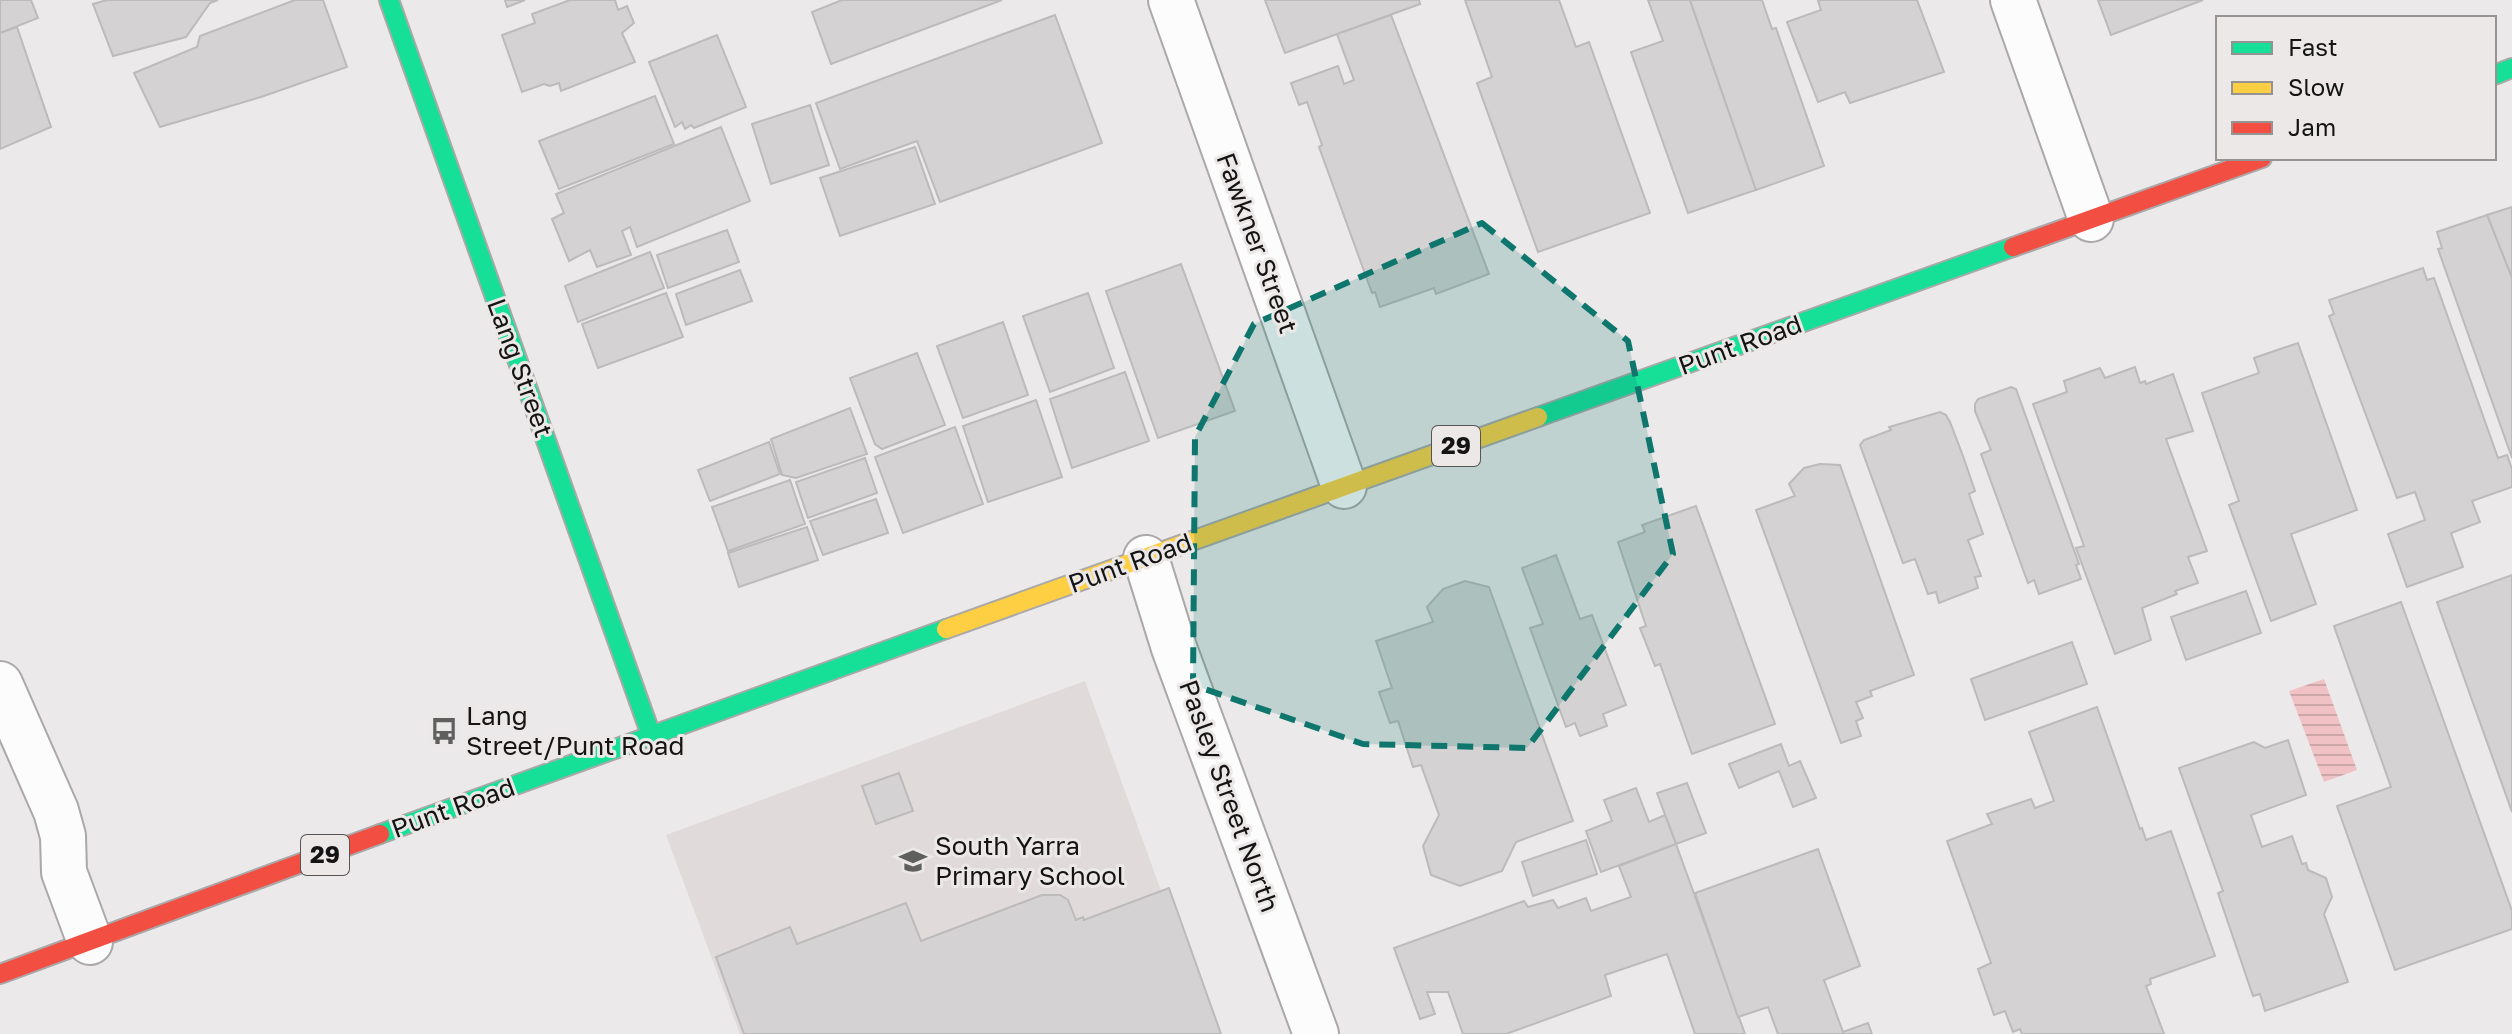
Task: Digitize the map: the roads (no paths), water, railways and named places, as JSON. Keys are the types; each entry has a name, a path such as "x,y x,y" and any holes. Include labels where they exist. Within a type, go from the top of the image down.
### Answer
{"main road":[{"name":"Lang Street","path":"389,0 651,735"},
{"name":"Punt Road","path":"0,974 651,735 2256,160"}],"street":[{"name":"Fawkner Street","path":"1171,0 1344,486"},
{"path":"2013,0 2091,219"},
{"name":"Pasley Street North","path":"1146,558 1174,648 1316,1034"},
{"path":"0,684 56,811 63,836 64,872 90,942"}],"place":[{"name":"Lang Street/Punt Road","path":"444,731"},
{"name":"South Yarra Primary School","path":"913,861"}]}
